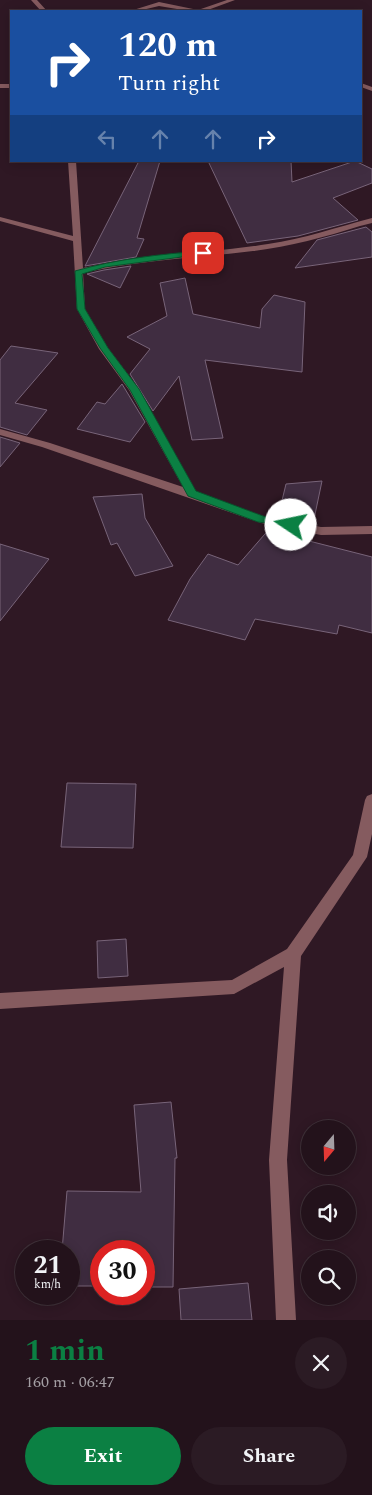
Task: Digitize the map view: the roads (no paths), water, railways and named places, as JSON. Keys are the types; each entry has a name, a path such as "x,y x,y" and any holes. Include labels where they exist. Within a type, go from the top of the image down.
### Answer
{"street":[{"path":"34,0 43,10"},
{"path":"201,10 232,0"},
{"path":"137,10 159,4 192,10"},
{"path":"72,162 81,309 104,348 134,389 192,494"},
{"path":"0,219 77,240"},
{"path":"78,272 105,265 170,255 251,249 285,244 372,220"},
{"path":"0,432 46,445 262,519 321,530 372,530"},
{"path":"0,1002 234,987 293,954 366,859 372,800"},
{"path":"286,1320 278,1160 293,954"}]}
